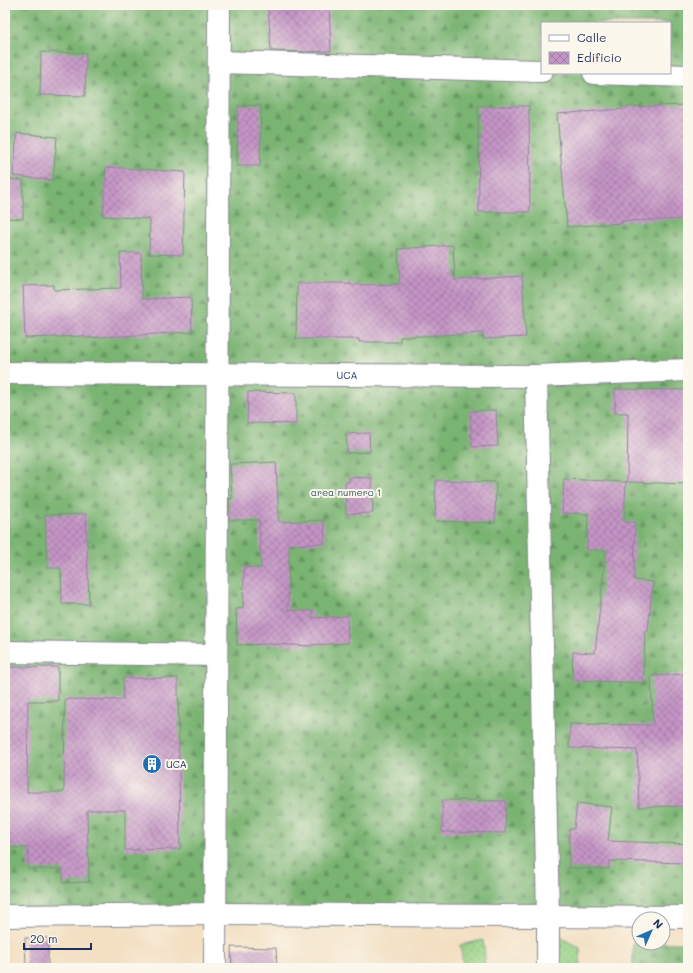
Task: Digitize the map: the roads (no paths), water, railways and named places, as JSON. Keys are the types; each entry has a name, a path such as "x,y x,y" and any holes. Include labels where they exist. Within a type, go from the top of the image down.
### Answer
{"street":[{"path":"215,968 219,5"},
{"path":"219,62 541,72"},
{"path":"625,74 688,76"},
{"name":"UCA","path":"5,373 536,376 688,370"},
{"path":"536,376 548,968"},
{"path":"5,652 216,655"},
{"path":"5,916 216,914 688,917"}],"place":[{"name":"UCA","path":"152,764"}],"park label":[{"name":"area numero 1","path":"346,492"}]}
